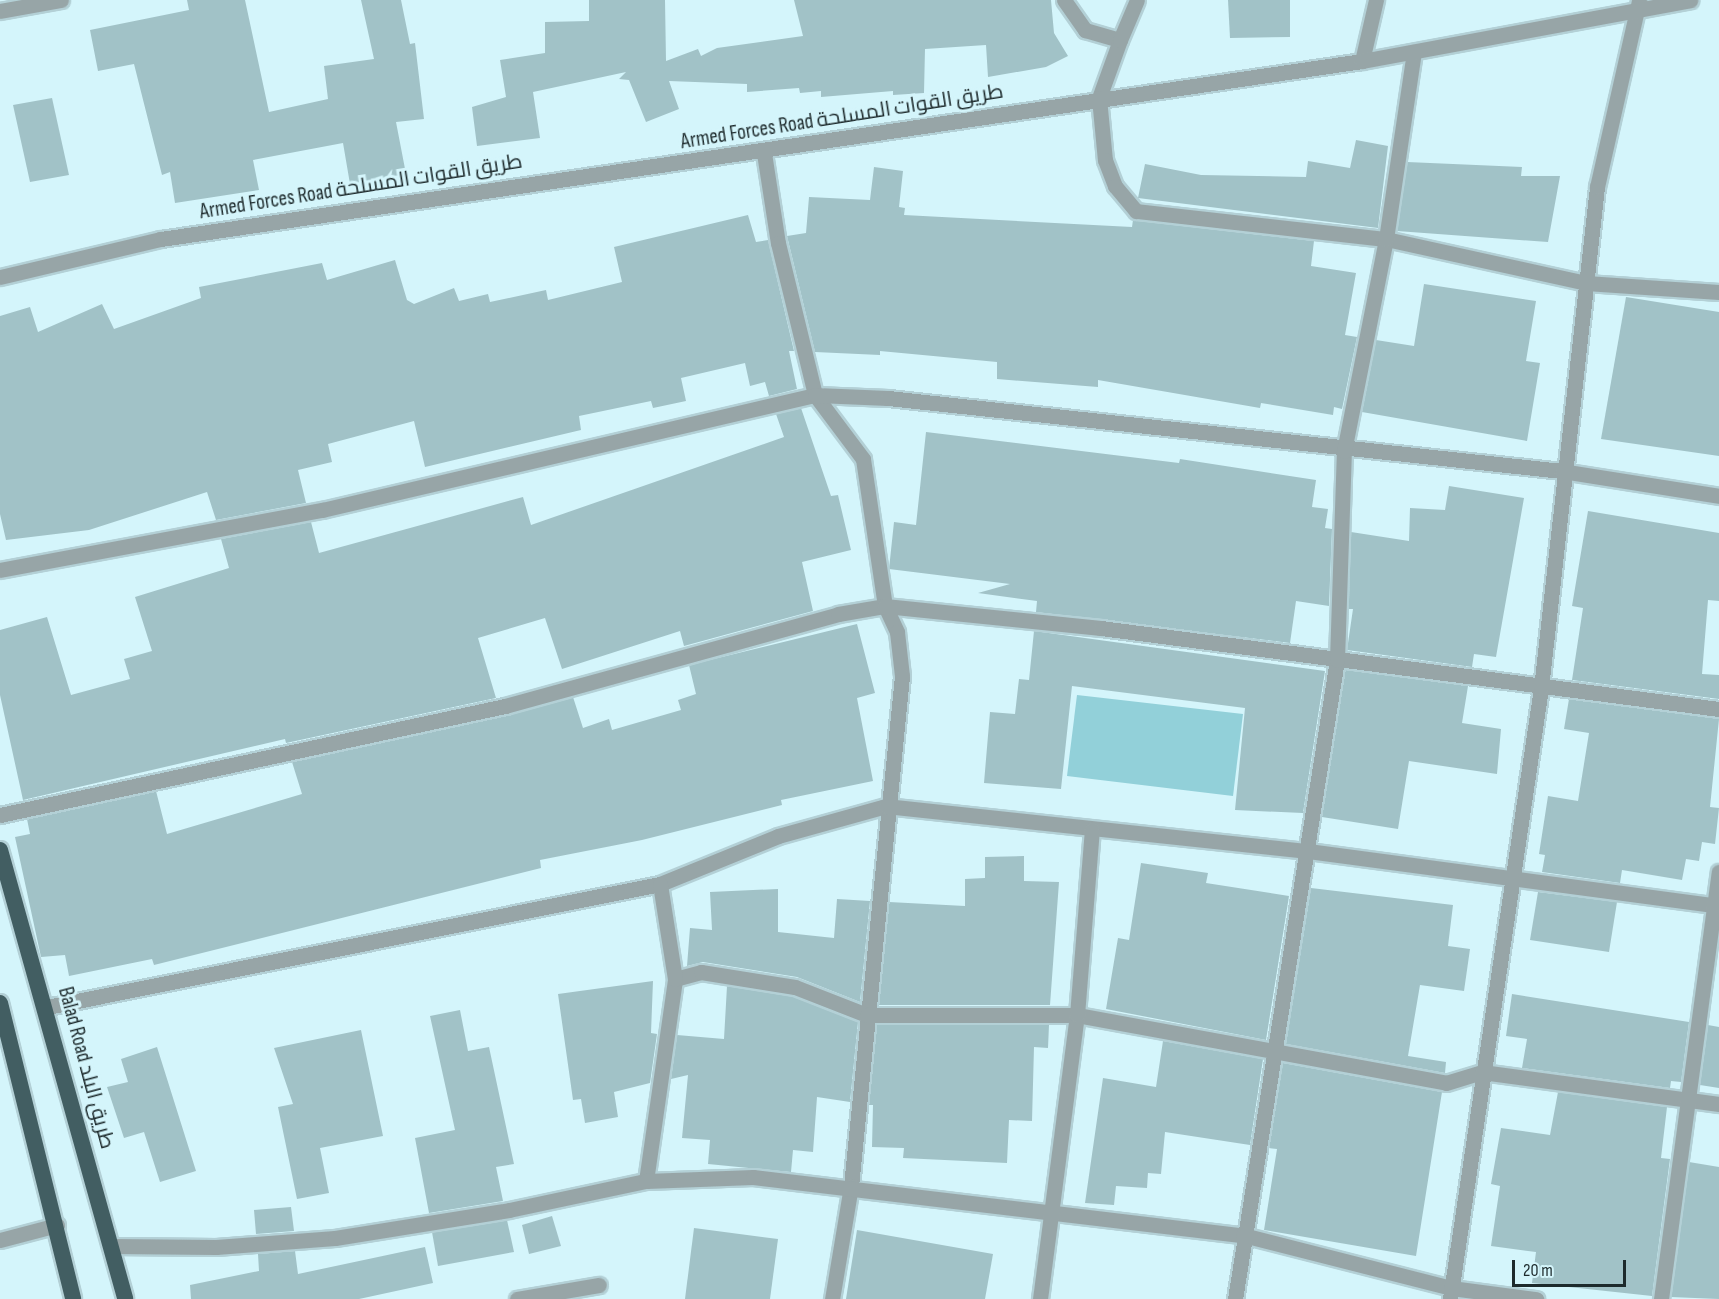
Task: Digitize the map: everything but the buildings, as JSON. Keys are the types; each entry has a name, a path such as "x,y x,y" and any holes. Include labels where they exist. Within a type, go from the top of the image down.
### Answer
{"highway":[{"name":"Balad Road طريق البلد","path":"0,850 47,1007 125,1299"},
{"path":"0,1003 57,1225 73,1299"}],"street":[{"path":"0,12 61,0"},
{"path":"1064,0 1085,30 1120,40"},
{"path":"1137,0 1100,98 1105,160 1115,186 1136,212 1386,239 1586,283 1719,292"},
{"path":"1362,61 1376,0"},
{"name":"Armed Forces Road طريق القوات المسلحة","path":"0,277 173,237 568,177 764,153 1100,98 1362,61 1638,5 1690,0"},
{"path":"1450,1294 1541,688 1562,471 1597,188 1638,5"},
{"path":"1235,1299 1243,1235 1338,660 1344,451 1386,239 1414,52"},
{"path":"764,153 778,243 815,395 863,459 885,606 897,632 902,676 902,719 886,806 851,1186 832,1299"},
{"path":"0,570 322,510 815,395 888,398 1344,451 1562,471 1719,496"},
{"path":"0,815 505,706 838,614 885,606 1338,660 1719,710"},
{"path":"47,1007 660,884 778,836 886,806 1092,830 1308,851 1513,876 1716,905"},
{"path":"1040,1299 1077,1015 1092,830"},
{"path":"1661,1299 1686,1100 1719,872"},
{"path":"646,1180 675,979 660,884"},
{"path":"675,979 701,972 795,987 867,1015 1077,1015 1446,1083 1482,1072 1719,1104"},
{"path":"112,1246 216,1247 335,1238 509,1210 646,1180 753,1177 851,1186 1243,1235 1450,1294 1536,1299"},
{"path":"0,1240 57,1225"},
{"path":"517,1299 599,1285"}],"shaded area":[{"path":"1077,695 1243,714 1233,796 1067,776"}]}
